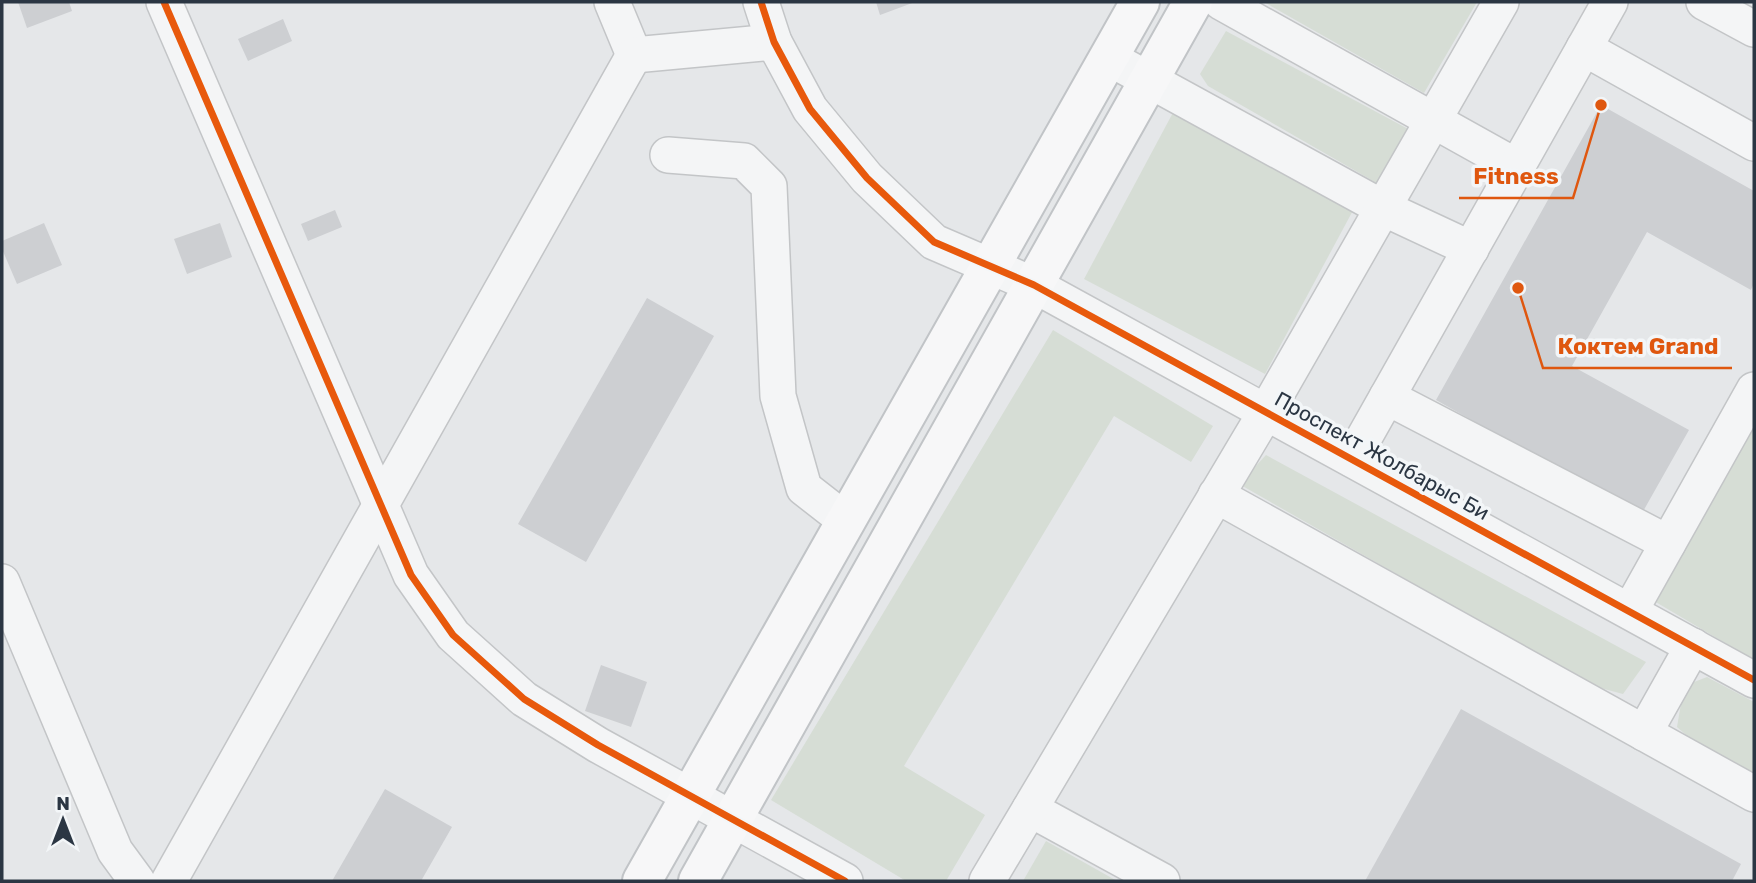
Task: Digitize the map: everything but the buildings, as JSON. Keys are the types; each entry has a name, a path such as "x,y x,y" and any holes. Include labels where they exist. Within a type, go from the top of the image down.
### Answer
{"main road":[{"path":"642,881 1140,2"},
{"path":"698,881 1194,2"}],"street":[{"path":"164,2 411,575 453,635 524,699 598,745 845,881"},
{"path":"612,2 634,55"},
{"name":"Проспект Жолбарыс Би","path":"761,2 774,43 810,109 867,178 934,243 1034,285 1754,680"},
{"path":"1221,2 1517,167"},
{"path":"987,881 1266,412 1501,2"},
{"path":"1352,459 1610,2"},
{"path":"1704,2 1754,29"},
{"path":"634,55 774,43"},
{"path":"1584,48 1754,143"},
{"path":"169,881 634,55"},
{"path":"1109,58 1383,208 1471,248"},
{"path":"668,155 744,162 769,186 778,396 804,488 845,520"},
{"path":"1630,611 1754,390"},
{"path":"1387,397 1668,543"},
{"path":"1216,495 1754,794"},
{"path":"2,582 115,851 137,881"},
{"path":"1644,733 1693,646"},
{"path":"1030,809 1162,881"}],"shaded area":[{"path":"1264,2 1477,2 1424,93"},
{"path":"1226,31 1410,130 1382,186 1208,86 1200,74"},
{"path":"1176,107 1357,203 1265,374 1084,279"},
{"path":"1053,330 1213,426 1191,462 1114,416 904,766 985,815 946,881 906,881 771,800"},
{"path":"1754,422 1754,660 1654,601"},
{"path":"1266,455 1646,662 1623,694 1593,686 1239,484"},
{"path":"1707,677 1754,702 1754,778 1702,749 1677,727 1684,686"},
{"path":"1046,841 1117,881 1023,881"}],"cycle path":[{"path":"164,2 411,575 453,635 524,699 598,745 845,881"},
{"path":"761,2 774,42 810,109 867,178 934,242 1034,285 1754,680"}],"place":[{"name":"Fitness","path":"1601,105"},
{"name":"Коктем Grand","path":"1518,288"}]}
